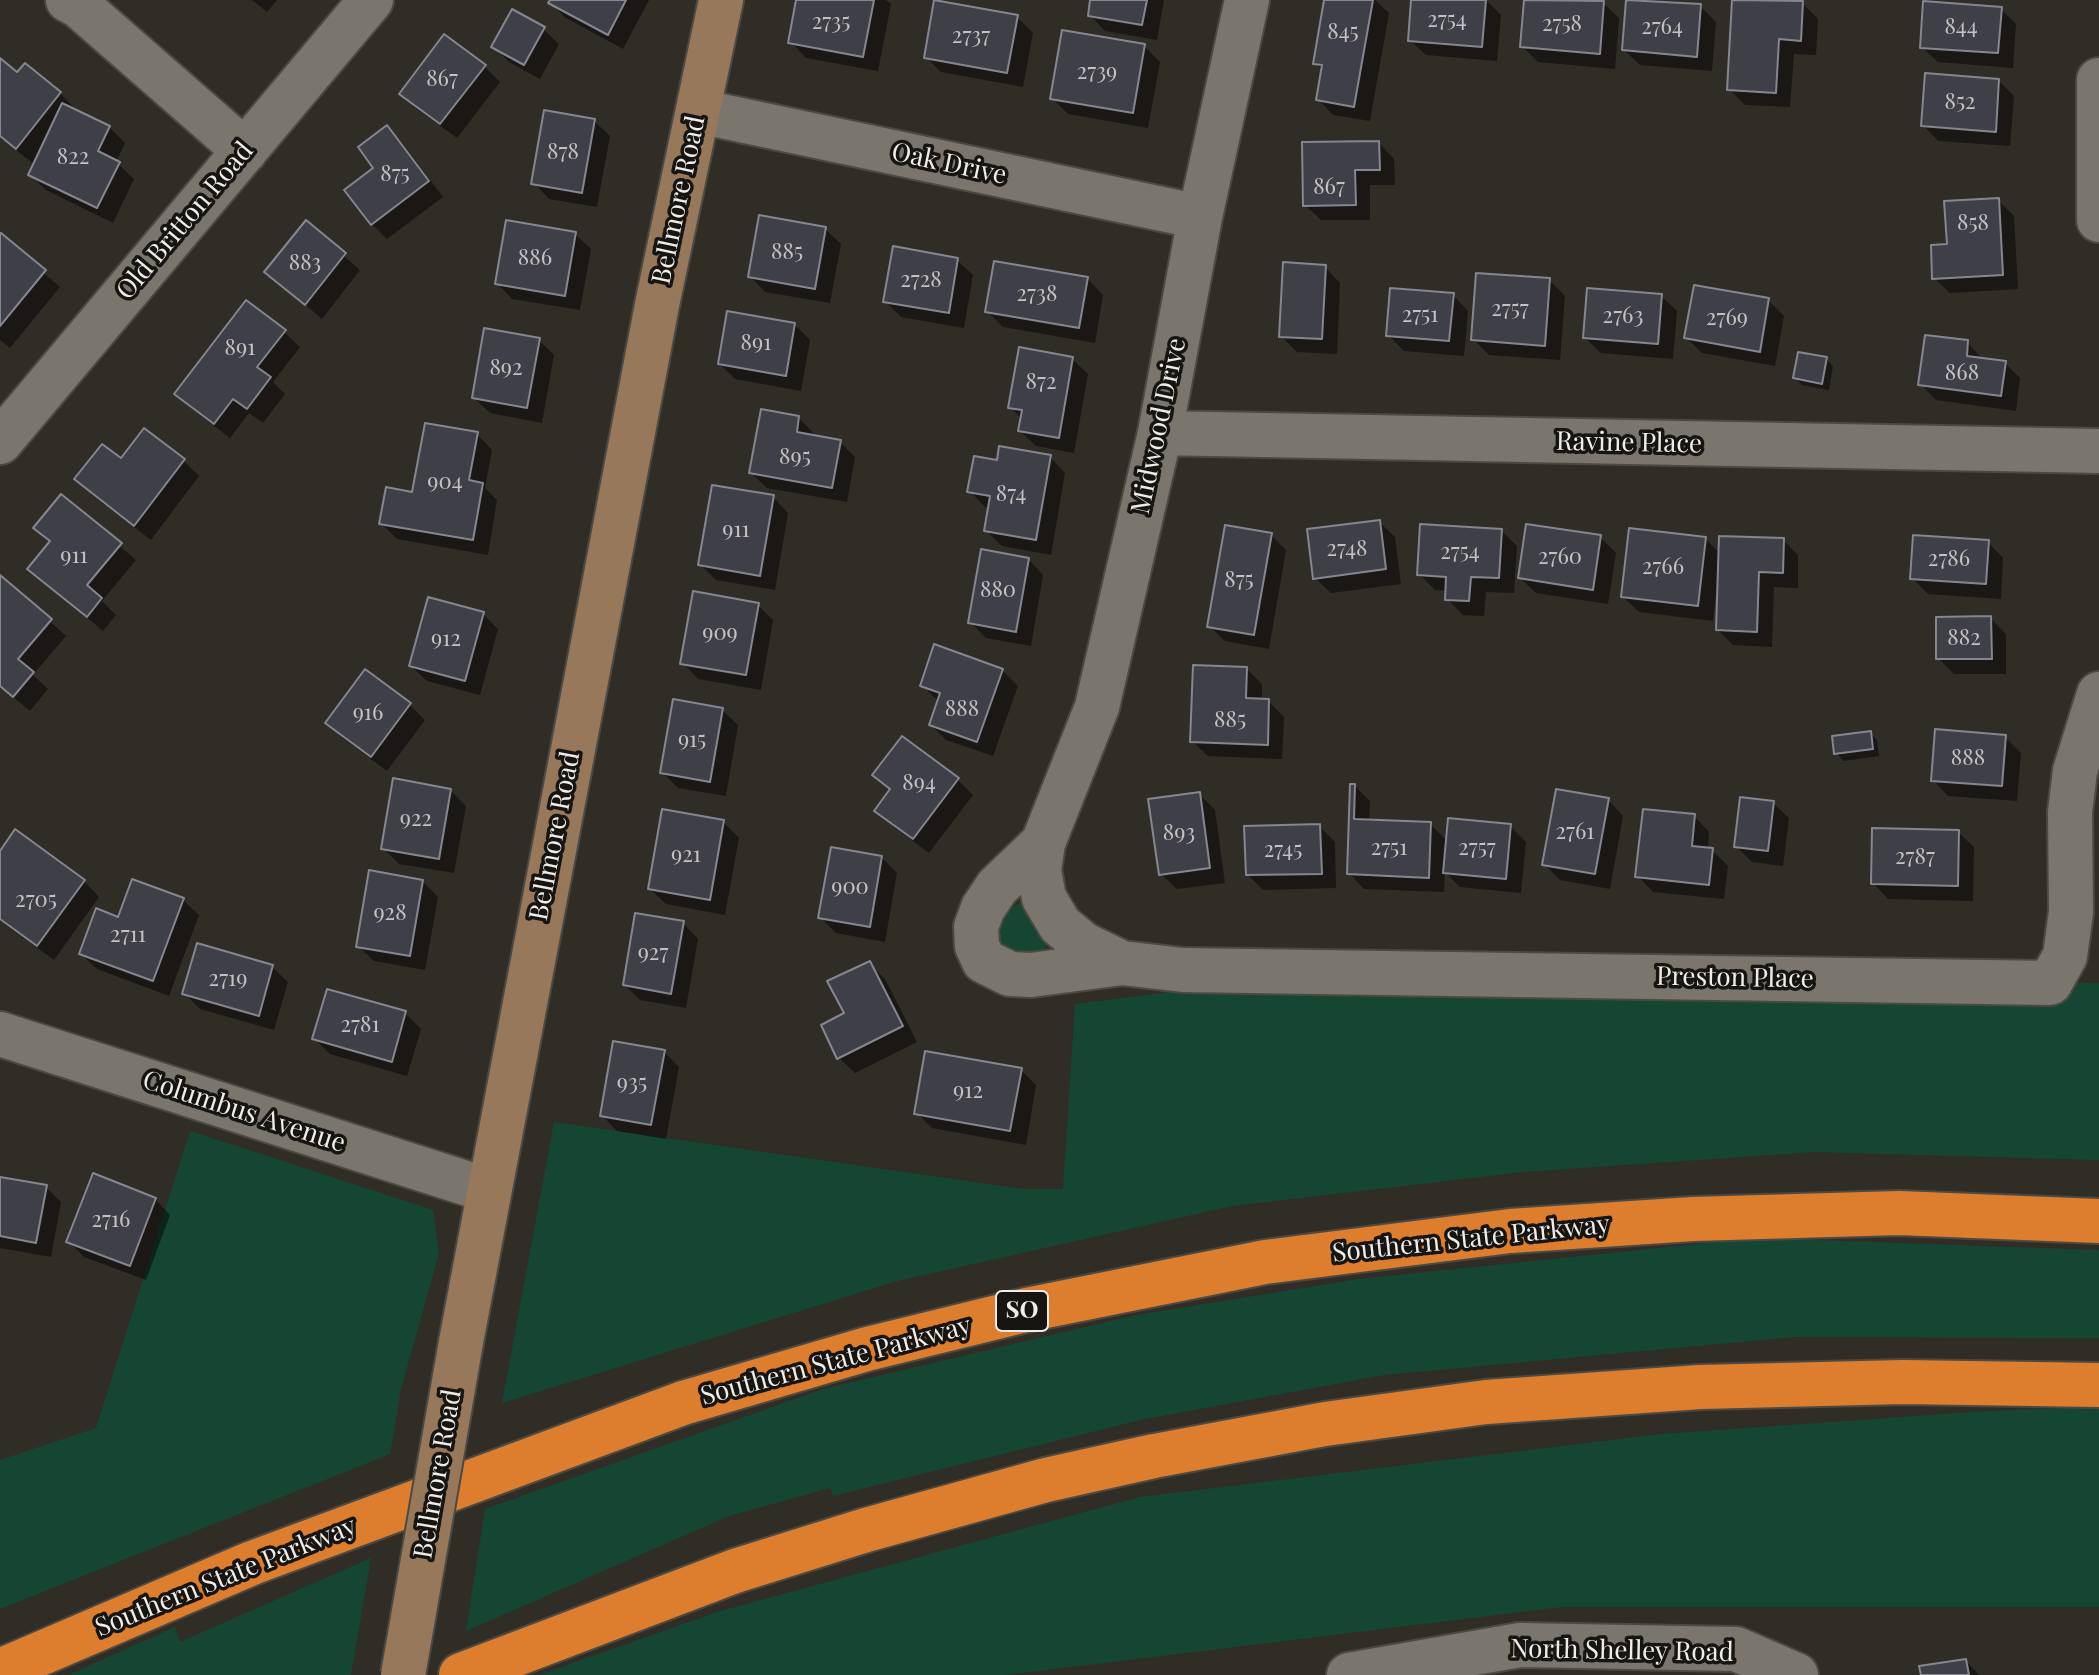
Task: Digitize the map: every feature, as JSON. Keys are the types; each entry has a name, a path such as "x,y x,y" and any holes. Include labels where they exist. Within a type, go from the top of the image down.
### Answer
{"highway":[{"name":"Southern State Parkway","path":"0,1671 252,1563 683,1403 867,1349 1026,1310 1265,1262 1510,1231 1693,1219 1899,1213 2099,1221"},
{"path":"461,1675 735,1571 866,1530 1046,1480 1325,1424 1486,1402 1700,1387 1903,1382 2099,1385"}],"main road":[{"name":"Bellmore Road","path":"403,1675 487,1190 657,305 721,0"}],"street":[{"path":"68,0 79,6 245,151"},
{"name":"Old Britton Road","path":"0,442 371,0"},
{"name":"Midwood Drive","path":"1122,963 1083,944 1060,925 1044,898 1039,870 1043,843 1097,707 1160,433 1200,217 1247,0"},
{"path":"2099,80 2099,220"},
{"name":"Oak Drive","path":"698,111 1200,217"},
{"name":"Ravine Place","path":"1160,433 2099,451"},
{"name":"Preston Place","path":"1122,963 1183,970 2050,983 2065,956 2071,912 2070,828 2075,771 2099,694"},
{"name":"Midwood Drive","path":"1043,843 997,887 983,908 976,927 977,946 984,961 1010,974 1031,975 1122,963"},
{"name":"Columbus Avenue","path":"0,1034 487,1190"},
{"name":"North Shelley Road","path":"1349,1675 1520,1645 1736,1649 1796,1675"}],"green space":[{"path":"1031,895 1056,940 1024,958 998,952 994,920"},
{"path":"2077,983 2099,983 2099,1160 1814,1152 1523,1172 1232,1206 897,1281 502,1403 554,1122 1024,1189 1063,1189 1075,1004 1172,992 2052,1002"},
{"path":"190,1131 433,1210 439,1253 401,1389 390,1454 0,1609 0,1460 96,1428"},
{"path":"1755,1238 2099,1250 2099,1338 1794,1337 1384,1375 1140,1420 833,1496 830,1488 729,1516 466,1631 485,1509 823,1389 1136,1315 1359,1279"},
{"path":"2099,1407 2099,1607 1562,1607 1006,1675 539,1675 717,1612 1140,1497 1661,1434 1988,1411"},
{"path":"371,1558 351,1675 68,1675 175,1627 180,1642"}],"building":[{"path":"550,0 626,0 608,35 548,3"},
{"path":"796,0 874,0 863,57 788,43"},
{"path":"934,0 1018,15 1007,73 924,58"},
{"path":"1090,0 1147,0 1142,25 1088,16"},
{"path":"1324,0 1373,0 1354,107 1316,100 1322,65 1313,64"},
{"path":"1411,0 1486,0 1482,47 1408,41"},
{"path":"1524,0 1604,1 1600,54 1520,47"},
{"path":"1626,0 1701,4 1697,57 1622,50"},
{"path":"1732,0 1803,1 1801,41 1779,39 1776,93 1727,90"},
{"path":"1923,1 2002,7 1998,53 1920,48"},
{"path":"512,9 545,27 524,65 491,47"},
{"path":"1062,30 1145,44 1133,113 1050,99"},
{"path":"444,34 486,65 440,124 399,94"},
{"path":"0,58 17,72 25,63 61,92 16,149 0,136"},
{"path":"1925,73 1999,79 1996,132 1921,126"},
{"path":"62,103 110,126 98,151 120,162 97,208 28,175"},
{"path":"544,110 595,119 582,193 531,184"},
{"path":"387,125 429,181 371,225 344,190 373,168 358,147"},
{"path":"1379,141 1380,170 1355,170 1356,205 1303,206 1302,142"},
{"path":"1999,198 2003,275 1932,279 1931,245 1947,244 1944,201"},
{"path":"759,215 826,227 815,289 748,277"},
{"path":"306,220 346,253 305,305 264,272"},
{"path":"506,220 576,232 565,296 495,284"},
{"path":"0,234 46,270 0,326"},
{"path":"893,246 958,258 949,313 883,302"},
{"path":"994,261 1088,277 1079,328 985,312"},
{"path":"1283,262 1326,265 1322,339 1279,337"},
{"path":"1476,273 1550,278 1545,346 1471,340"},
{"path":"1694,285 1769,298 1760,352 1684,338"},
{"path":"1390,288 1454,293 1449,341 1386,336"},
{"path":"1587,288 1662,294 1658,344 1583,338"},
{"path":"246,300 286,330 257,367 271,377 247,409 233,399 214,424 174,394"},
{"path":"727,311 795,323 786,376 718,364"},
{"path":"484,328 540,338 527,408 472,398"},
{"path":"1925,335 1968,340 1967,356 2006,361 2001,396 1918,385"},
{"path":"1019,347 1073,357 1059,438 1018,431 1022,410 1008,408"},
{"path":"1798,352 1827,357 1822,384 1793,378"},
{"path":"761,409 799,416 797,432 841,440 832,488 749,473"},
{"path":"425,423 478,432 469,480 483,483 473,540 379,524 386,487 412,492"},
{"path":"144,428 185,459 134,526 74,479 102,444 121,458"},
{"path":"999,446 1051,455 1036,540 984,531 990,496 967,492 974,456 997,460"},
{"path":"712,485 774,495 760,576 698,565"},
{"path":"61,494 122,543 87,585 102,598 87,617 27,569 50,541 33,528"},
{"path":"1380,520 1386,569 1313,579 1307,529"},
{"path":"1420,524 1502,529 1499,578 1471,577 1469,601 1445,600 1446,577 1417,575"},
{"path":"1526,524 1601,535 1593,590 1518,578"},
{"path":"1225,525 1272,533 1254,635 1207,627"},
{"path":"1629,528 1706,537 1698,606 1621,597"},
{"path":"1913,535 1989,540 1986,584 1910,579"},
{"path":"1719,536 1784,538 1783,573 1759,572 1757,632 1716,630"},
{"path":"981,549 1029,558 1016,632 968,623"},
{"path":"0,575 52,619 18,659 34,672 13,697 0,686"},
{"path":"693,591 759,603 746,675 680,664"},
{"path":"428,597 484,612 465,681 409,666"},
{"path":"1991,616 1992,659 1936,659 1936,617"},
{"path":"934,644 1003,669 977,742 929,725 940,693 920,686"},
{"path":"1193,665 1247,667 1246,698 1269,699 1268,745 1190,742"},
{"path":"365,669 411,703 371,757 325,723"},
{"path":"673,699 723,708 710,782 660,773"},
{"path":"1935,729 2006,735 2002,786 1931,781"},
{"path":"1871,731 1873,749 1834,754 1832,736"},
{"path":"902,736 959,778 913,839 874,811 890,789 872,775"},
{"path":"393,778 451,789 439,859 381,849"},
{"path":"1350,784 1355,784 1354,819 1431,822 1429,878 1347,874"},
{"path":"1556,789 1609,798 1595,874 1542,865"},
{"path":"1200,792 1210,868 1159,875 1148,799"},
{"path":"1740,797 1774,801 1768,851 1734,847"},
{"path":"662,809 724,820 710,900 648,889"},
{"path":"1643,809 1695,814 1692,846 1713,848 1709,885 1635,877"},
{"path":"1448,818 1511,824 1506,879 1443,873"},
{"path":"1320,824 1322,874 1246,875 1244,826"},
{"path":"1872,828 1959,830 1958,886 1871,884"},
{"path":"15,829 85,880 37,946 0,919 0,851"},
{"path":"831,847 882,856 870,927 818,918"},
{"path":"369,870 423,880 410,956 356,947"},
{"path":"132,879 184,898 153,981 79,954 96,908 118,917"},
{"path":"635,913 684,921 671,994 623,985"},
{"path":"197,943 273,965 259,1016 182,994"},
{"path":"870,961 903,1026 837,1059 821,1025 844,1013 827,981"},
{"path":"327,989 406,1011 392,1062 312,1039"},
{"path":"613,1041 665,1050 651,1125 600,1116"},
{"path":"925,1051 1022,1068 1010,1131 914,1114"},
{"path":"93,1173 156,1198 130,1266 66,1242"},
{"path":"0,1177 47,1185 36,1243 0,1236"},
{"path":"1966,1659 1969,1675 1921,1675 1919,1666"}]}
